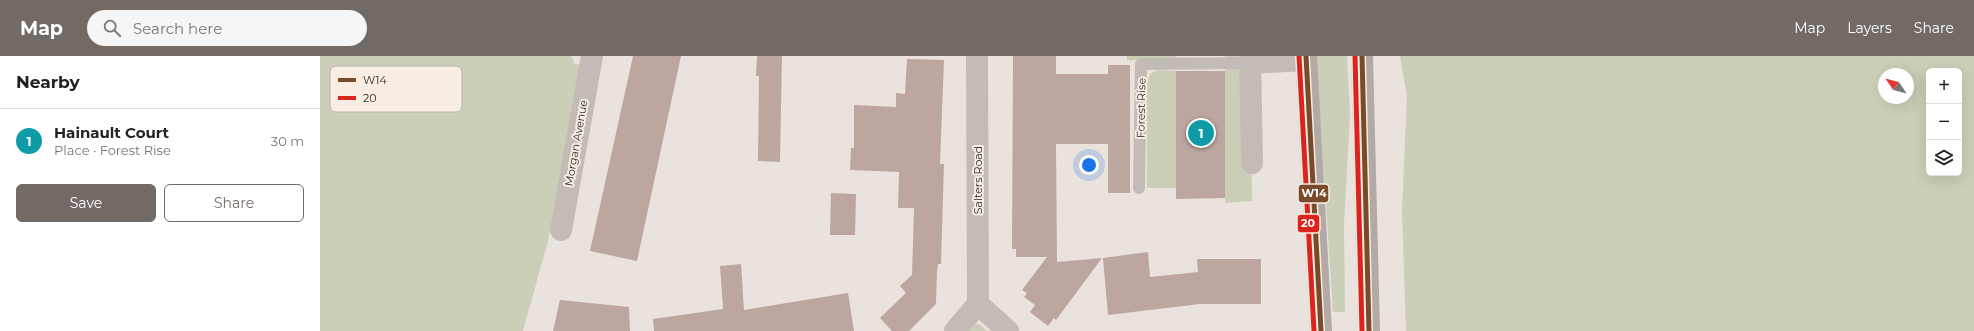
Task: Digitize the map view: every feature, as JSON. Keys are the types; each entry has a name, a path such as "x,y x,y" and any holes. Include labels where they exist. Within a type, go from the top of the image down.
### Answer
{"main road":[{"path":"1362,56 1369,331"},
{"path":"1306,58 1321,331"}],"street":[{"name":"Morgan Avenue","path":"560,230 592,56"},
{"name":"Salters Road","path":"977,56 978,304"},
{"name":"Forest Rise","path":"1250,59 1306,58"},
{"path":"1250,59 1252,163"},
{"path":"955,331 978,304 1008,331"}],"lane":[{"name":"Forest Rise","path":"1139,188 1141,64 1250,59"}],"green space":[{"path":"320,56 571,56 575,64 581,65 548,241 523,331 320,331"},
{"path":"1127,56 1176,56 1176,61 1127,60"},
{"path":"1225,56 1250,56 1252,201 1225,203"},
{"path":"1316,56 1347,56 1350,116 1344,224 1345,312 1333,312"},
{"path":"1400,56 1974,56 1974,331 1406,331 1402,210 1407,96"},
{"path":"1157,70 1176,71 1176,188 1147,188 1147,83 1150,74"},
{"path":"979,324 987,331 969,331 975,325"}],"building":[{"path":"633,56 681,56 637,261 590,251"},
{"path":"757,56 782,56 780,162 758,161 759,76 756,76"},
{"path":"1013,56 1056,56 1056,74 1108,74 1108,65 1130,65 1130,193 1108,193 1108,144 1056,144 1057,262 1102,258 1056,320 1054,318 1048,326 1030,312 1035,305 1024,297 1027,293 1022,290 1047,257 1016,257 1016,249 1012,249"},
{"path":"907,59 944,60 940,164 944,164 941,264 938,264 937,271 936,304 909,331 892,331 880,318 906,293 900,286 912,275 914,208 898,208 899,172 850,170 851,148 854,148 854,105 896,107 896,93 905,94"},
{"path":"1176,71 1225,71 1225,198 1176,199"},
{"path":"831,193 856,194 855,235 830,235"},
{"path":"1148,252 1150,277 1198,272 1197,259 1261,259 1261,304 1200,304 1108,315 1103,258"},
{"path":"741,264 744,310 848,293 854,331 654,331 653,319 723,309 720,266"},
{"path":"560,300 629,307 630,331 553,331"}],"transit line":[{"name":"20","path":"1299,56 1314,331"},
{"name":"W14","path":"1306,56 1321,331"},
{"name":"20","path":"1355,56 1362,331"},
{"name":"W14","path":"1362,56 1369,331"}],"place":[{"name":"Hainault Court","path":"1201,133"}]}
